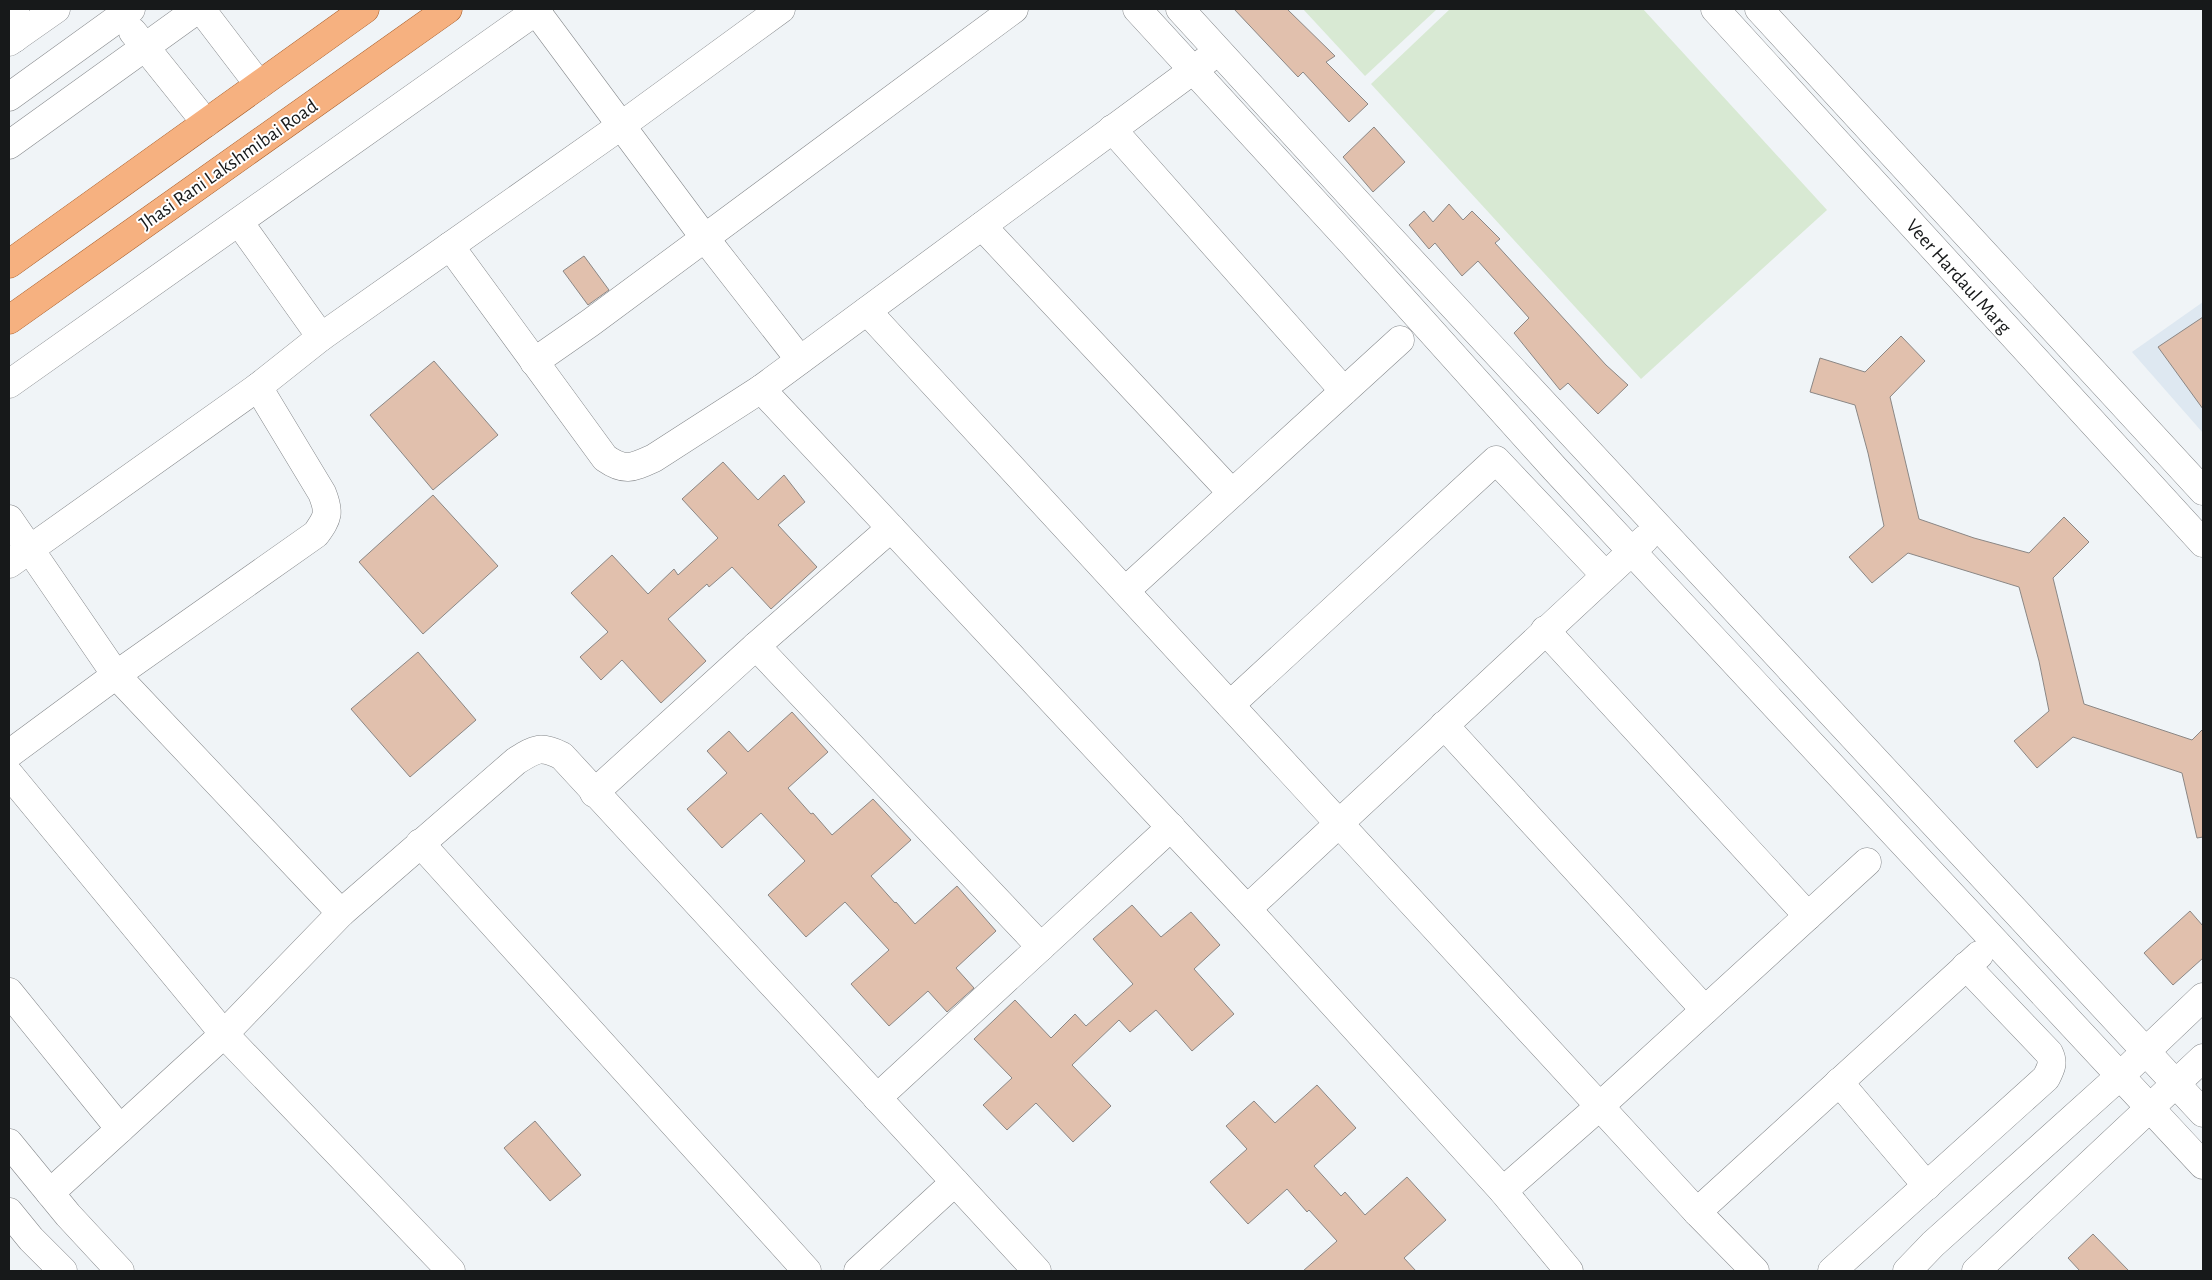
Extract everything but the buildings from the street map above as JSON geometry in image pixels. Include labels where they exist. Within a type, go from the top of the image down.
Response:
[{"type":"main road","points":[[9,264],[365,9]]},
{"type":"main road","name":"Jhasi Rani Lakshmibai Road","points":[[9,320],[448,9]]},
{"type":"street","points":[[12,40],[15,9]]},
{"type":"street","points":[[12,40],[56,9]]},
{"type":"street","points":[[9,146],[200,9],[259,85]]},
{"type":"street","points":[[9,564],[30,547],[258,387],[321,337],[622,125],[781,9]]},
{"type":"street","points":[[534,362],[1014,9]]},
{"type":"street","points":[[1137,9],[1633,552],[2203,1165]]},
{"type":"street","points":[[1180,9],[2203,1113]]},
{"type":"street","name":"Veer Hardaul Marg","points":[[1715,9],[2203,543]]},
{"type":"street","name":"Veer Hardaul Marg","points":[[1759,9],[2203,491]]},
{"type":"street","points":[[9,384],[538,10],[704,237],[800,360]]},
{"type":"street","points":[[9,97],[125,13],[146,47],[206,122]]},
{"type":"street","points":[[450,246],[605,458],[618,467],[636,466],[654,458],[761,389],[1112,129],[1194,71],[1218,50]]},
{"type":"street","points":[[1112,129],[1344,391]]},
{"type":"street","points":[[239,222],[321,337]]},
{"type":"street","points":[[982,226],[1232,493]]},
{"type":"street","points":[[867,311],[1339,824],[1698,1212],[1755,1271]]},
{"type":"street","points":[[1125,591],[1400,340]]},
{"type":"street","points":[[9,754],[116,675],[316,534],[326,520],[328,508],[322,493],[258,387]]},
{"type":"street","points":[[761,389],[1247,909],[1503,1191],[1569,1271]]},
{"type":"street","points":[[1230,705],[1496,460],[1605,575]]},
{"type":"street","points":[[9,519],[116,675],[342,913]]},
{"type":"street","points":[[1247,909],[1545,630],[1633,552],[1658,526]]},
{"type":"street","points":[[594,793],[756,646],[891,528]]},
{"type":"street","points":[[1545,630],[1808,916]]},
{"type":"street","points":[[756,646],[1041,947]]},
{"type":"street","points":[[1444,725],[1705,1010]]},
{"type":"street","points":[[50,1193],[224,1034],[342,913],[516,761],[535,749],[551,751],[562,756],[594,793],[1037,1271]]},
{"type":"street","points":[[9,774],[224,1034],[451,1271]]},
{"type":"street","points":[[877,1098],[1170,827]]},
{"type":"street","points":[[420,843],[807,1271]]},
{"type":"street","points":[[1503,1191],[1600,1106],[1867,862]]},
{"type":"street","points":[[1698,1212],[1966,966],[1996,941]]},
{"type":"street","points":[[1832,1271],[2046,1078],[2051,1069],[2052,1060],[2049,1053],[1966,966]]},
{"type":"street","points":[[9,992],[120,1129]]},
{"type":"street","points":[[1907,1271],[1933,1244],[2121,1075],[2145,1050],[2203,997]]},
{"type":"street","points":[[1976,1271],[2203,1058]]},
{"type":"street","points":[[1840,1082],[1927,1186]]},
{"type":"street","points":[[9,1143],[50,1193],[120,1271]]},
{"type":"street","points":[[858,1271],[955,1182]]},
{"type":"street","points":[[9,1212],[31,1239],[63,1271]]},
{"type":"shaded area","points":[[2203,302],[2203,433],[2132,352]]},
{"type":"green space","points":[[1303,9],[1437,9],[1365,76]]},
{"type":"green space","points":[[1450,9],[1643,9],[1827,210],[1641,379],[1371,84]]}]
